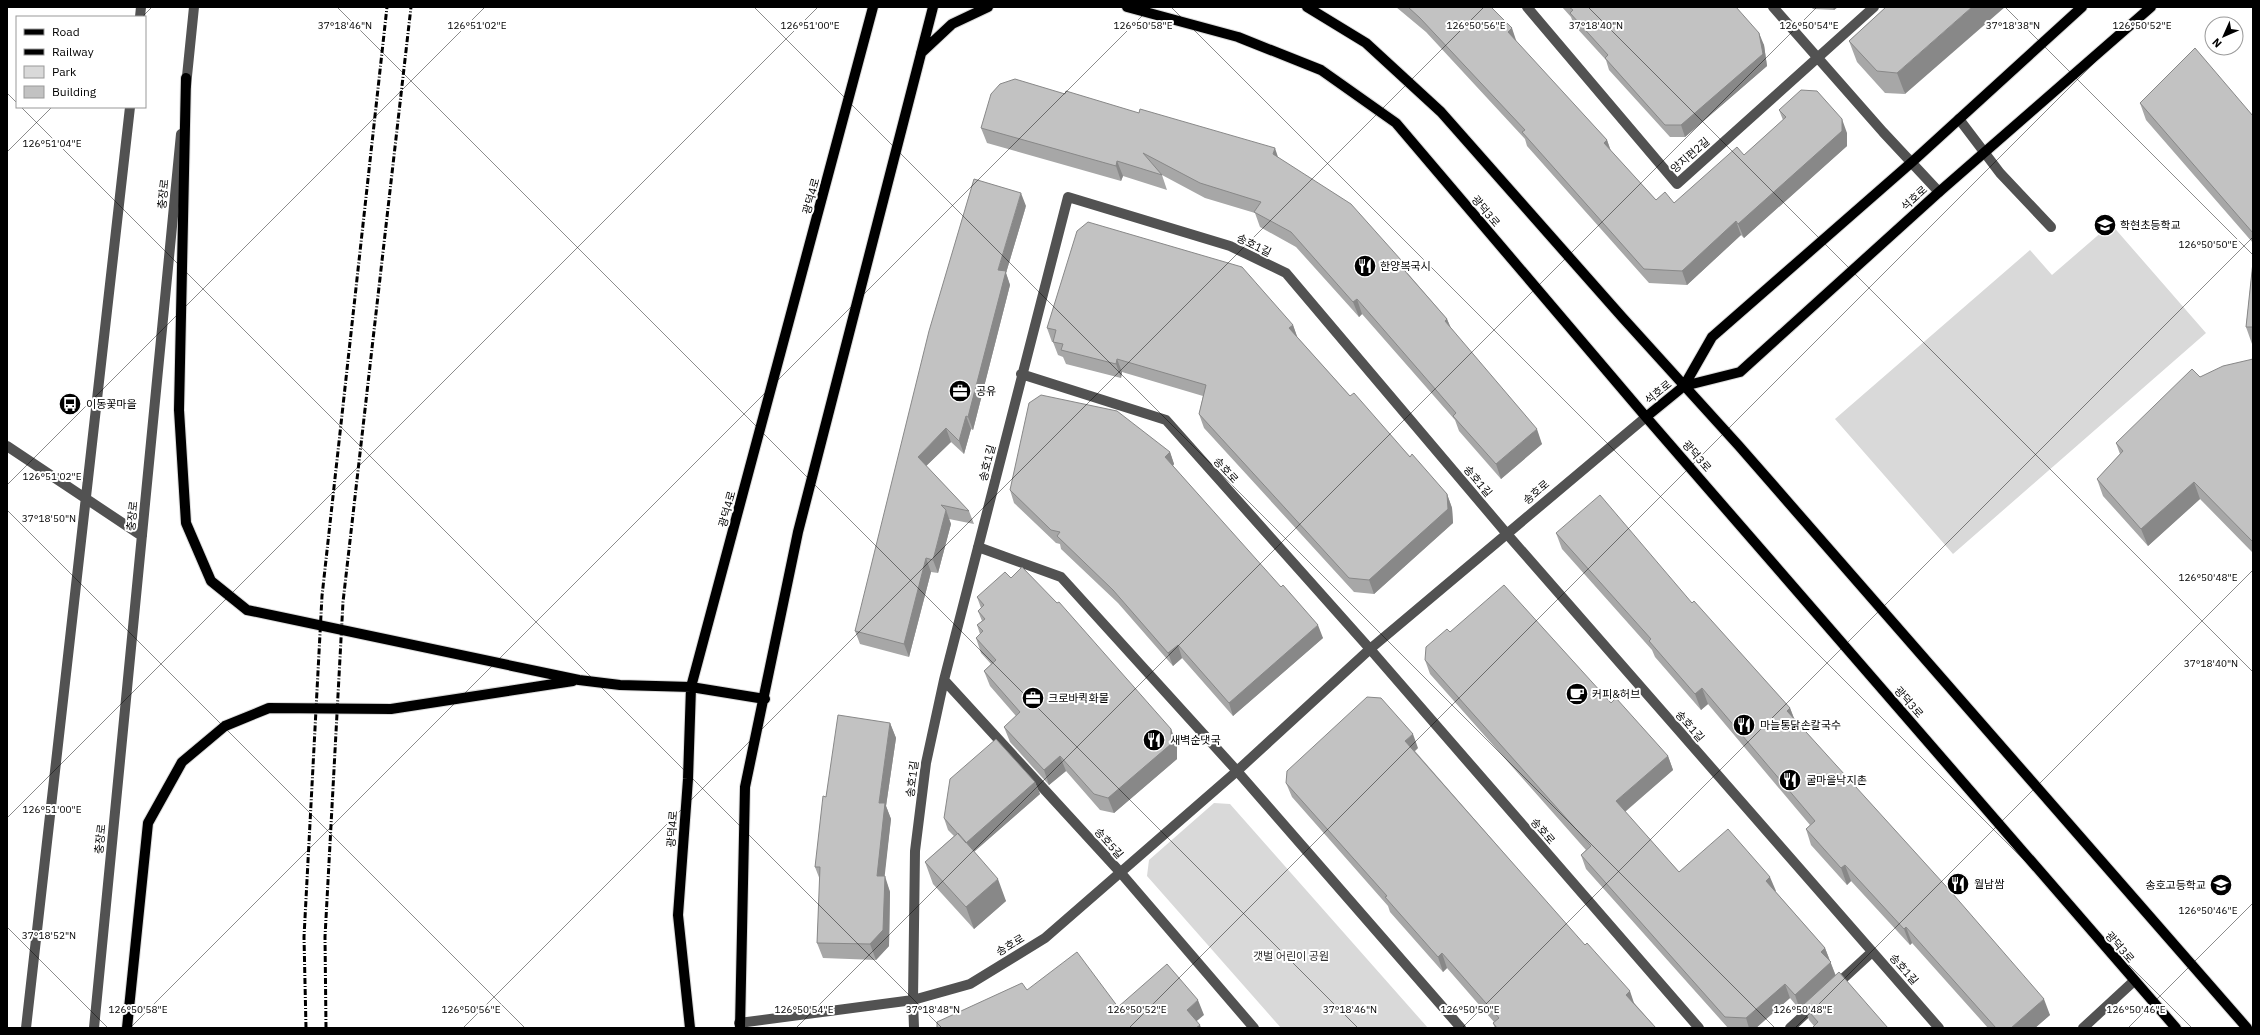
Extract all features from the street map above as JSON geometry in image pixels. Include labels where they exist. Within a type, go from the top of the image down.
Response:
[{"type":"main road","name":"광덕4로","points":[[690,1028],[678,915],[688,779],[691,687],[873,7]]},
{"type":"main road","points":[[740,1025],[745,787],[798,532],[933,7]]},
{"type":"main road","points":[[921,53],[952,24],[988,7]]},
{"type":"main road","name":"광덕3로","points":[[1127,7],[1238,37],[1321,70],[1396,123],[1646,417],[2134,982],[2176,1028]]},
{"type":"main road","points":[[1307,7],[1366,43],[1441,112],[1684,386],[1740,446],[2073,826],[2247,1028]]},
{"type":"main road","name":"석호로","points":[[1646,417],[1684,386],[1712,337],[1912,162],[2082,7]]},
{"type":"main road","name":"석호로","points":[[1684,386],[1740,372],[1939,192],[2151,7]]},
{"type":"main road","points":[[186,78],[179,410],[186,523],[211,581],[247,610],[579,680],[620,685],[691,687],[764,699]]},
{"type":"main road","points":[[127,1028],[148,823],[182,762],[225,726],[269,708],[391,709],[579,680]]},
{"type":"street","name":"충장로","points":[[94,1028],[194,7]]},
{"type":"street","name":"양지편2길","points":[[1527,7],[1677,184],[1874,7]]},
{"type":"street","points":[[1773,7],[1939,192]]},
{"type":"street","points":[[26,1028],[130,108]]},
{"type":"street","points":[[1959,119],[2000,173],[2052,227]]},
{"type":"street","name":"송호1길","points":[[914,1028],[912,1000],[916,851],[926,764],[944,680],[1021,374],[1068,197],[1230,246],[1286,273],[1507,534],[1940,1028]]},
{"type":"street","name":"송호로","points":[[1021,374],[1166,420],[1370,650],[1699,1028]]},
{"type":"street","name":"송호로","points":[[740,1025],[912,1000],[970,984],[1045,938],[1237,771],[1370,650],[1646,417]]},
{"type":"street","points":[[7,446],[142,536]]},
{"type":"street","points":[[978,547],[1061,577],[1237,771],[1461,1028]]},
{"type":"street","name":"송호5길","points":[[944,680],[1120,872],[1252,1027]]},
{"type":"street","points":[[1790,1028],[1872,952]]},
{"type":"street","points":[[2083,1028],[2134,982]]},
{"type":"green space","points":[[2111,224],[2206,333],[1953,554],[1835,419],[2030,250],[2052,275]]},
{"type":"green space","name":"갯벌 어린이 공원","points":[[1214,803],[1230,804],[1428,1028],[1281,1028],[1147,876],[1149,860]]},
{"type":"building","points":[[1408,7],[1491,7],[1512,28],[1508,32],[1607,140],[1604,143],[1656,200],[1665,192],[1674,203],[1737,147],[1744,155],[1786,117],[1779,110],[1801,90],[1817,91],[1842,119],[1842,131],[1738,224],[1736,221],[1682,271],[1644,269],[1522,132],[1525,130]]},
{"type":"building","points":[[1569,7],[1736,7],[1759,33],[1763,54],[1681,125],[1665,125],[1605,58],[1608,55],[1570,13],[1573,10]]},
{"type":"building","points":[[1886,7],[1972,7],[1897,73],[1877,71],[1849,41]]},
{"type":"building","points":[[2195,48],[2253,116],[2253,233],[2140,103]]},
{"type":"building","points":[[1015,79],[1065,94],[1066,91],[1139,113],[1140,109],[1275,148],[1273,154],[1351,204],[1401,260],[1398,263],[1447,319],[1445,321],[1537,429],[1496,464],[1453,416],[1456,413],[1357,299],[1353,302],[1291,232],[1254,212],[1261,202],[1200,183],[1143,153],[1162,175],[1117,161],[1116,166],[981,128],[991,94],[1000,84]]},
{"type":"building","points":[[974,179],[1021,193],[998,270],[1006,271],[968,417],[966,416],[959,441],[946,428],[918,457],[969,511],[941,505],[946,510],[933,560],[926,558],[904,644],[855,631],[929,331]]},
{"type":"building","points":[[1088,222],[1242,267],[1293,325],[1289,328],[1350,396],[1354,393],[1410,457],[1412,454],[1447,494],[1448,509],[1369,580],[1349,578],[1199,414],[1206,385],[1117,359],[1116,364],[1061,350],[1063,344],[1053,342],[1056,330],[1047,328],[1077,231]]},
{"type":"building","points":[[2253,262],[2253,327],[2246,327]]},
{"type":"building","points":[[2253,359],[2253,542],[2194,482],[2141,529],[2097,479],[2123,451],[2116,443],[2192,369],[2200,377],[2223,366]]},
{"type":"building","points":[[1041,395],[1117,411],[1170,452],[1165,457],[1281,587],[1283,585],[1318,625],[1229,703],[1178,645],[1168,653],[1113,590],[1057,536],[1060,532],[1051,530],[1010,490],[1029,403]]},
{"type":"building","points":[[1600,495],[1692,603],[1694,601],[1790,708],[1787,711],[1953,894],[2044,999],[2011,1028],[1996,1028],[1906,927],[1904,929],[1845,865],[1841,868],[1806,829],[1815,821],[1702,688],[1695,694],[1649,641],[1651,639],[1556,533]]},
{"type":"building","points":[[1022,567],[1057,603],[1059,602],[1171,729],[1171,744],[1108,798],[1094,794],[1060,756],[1044,770],[1004,727],[1020,712],[984,671],[996,660],[976,638],[983,631],[977,625],[985,619],[978,611],[984,605],[977,597],[1005,572],[1011,578]]},
{"type":"building","points":[[1504,585],[1611,703],[1616,698],[1668,756],[1616,801],[1679,872],[1728,829],[1770,877],[1766,881],[1825,948],[1821,952],[1831,962],[1795,995],[1785,984],[1746,1018],[1725,1017],[1581,855],[1591,846],[1425,660],[1426,647],[1447,629],[1450,632]]},
{"type":"building","points":[[1367,697],[1381,698],[1413,734],[1405,741],[1585,945],[1587,943],[1630,991],[1626,995],[1656,1028],[1497,1028],[1493,1023],[1499,1018],[1442,953],[1438,957],[1385,897],[1387,896],[1286,783],[1287,771]]},
{"type":"building","points":[[838,715],[890,723],[879,803],[885,803],[877,876],[885,876],[883,930],[870,944],[817,943],[820,867],[815,867],[823,796],[826,797]]},
{"type":"building","points":[[996,739],[1035,782],[966,843],[944,818],[950,779]]},
{"type":"building","points":[[958,833],[998,879],[966,907],[925,862]]},
{"type":"building","points":[[1077,952],[1118,1007],[1167,964],[1198,1000],[1187,1010],[1200,1025],[1196,1028],[937,1028],[937,1022],[1022,983],[1027,990]]},
{"type":"building","points":[[1839,972],[1888,1028],[1812,1028],[1818,1022],[1803,1005]]},
{"type":"railway","points":[[306,1028],[304,937],[322,596],[387,7]]},
{"type":"railway","points":[[326,1028],[325,937],[343,602],[411,7]]},
{"type":"place","name":"학현초등학교","points":[[2105,225]]},
{"type":"place","name":"한양복국시","points":[[1365,266]]},
{"type":"place","name":"공유","points":[[960,391]]},
{"type":"place","name":"이동꽃마을","points":[[70,404]]},
{"type":"place","name":"커피&허브","points":[[1577,694]]},
{"type":"place","name":"크로바퀵화물","points":[[1033,698]]},
{"type":"place","name":"마늘통닭손칼국수","points":[[1744,725]]},
{"type":"place","name":"새벽순댓국","points":[[1154,740]]},
{"type":"place","name":"굴마을낙지촌","points":[[1790,780]]},
{"type":"place","name":"월남쌈","points":[[1958,884]]},
{"type":"place","name":"송호고등학교","points":[[2221,885]]}]
